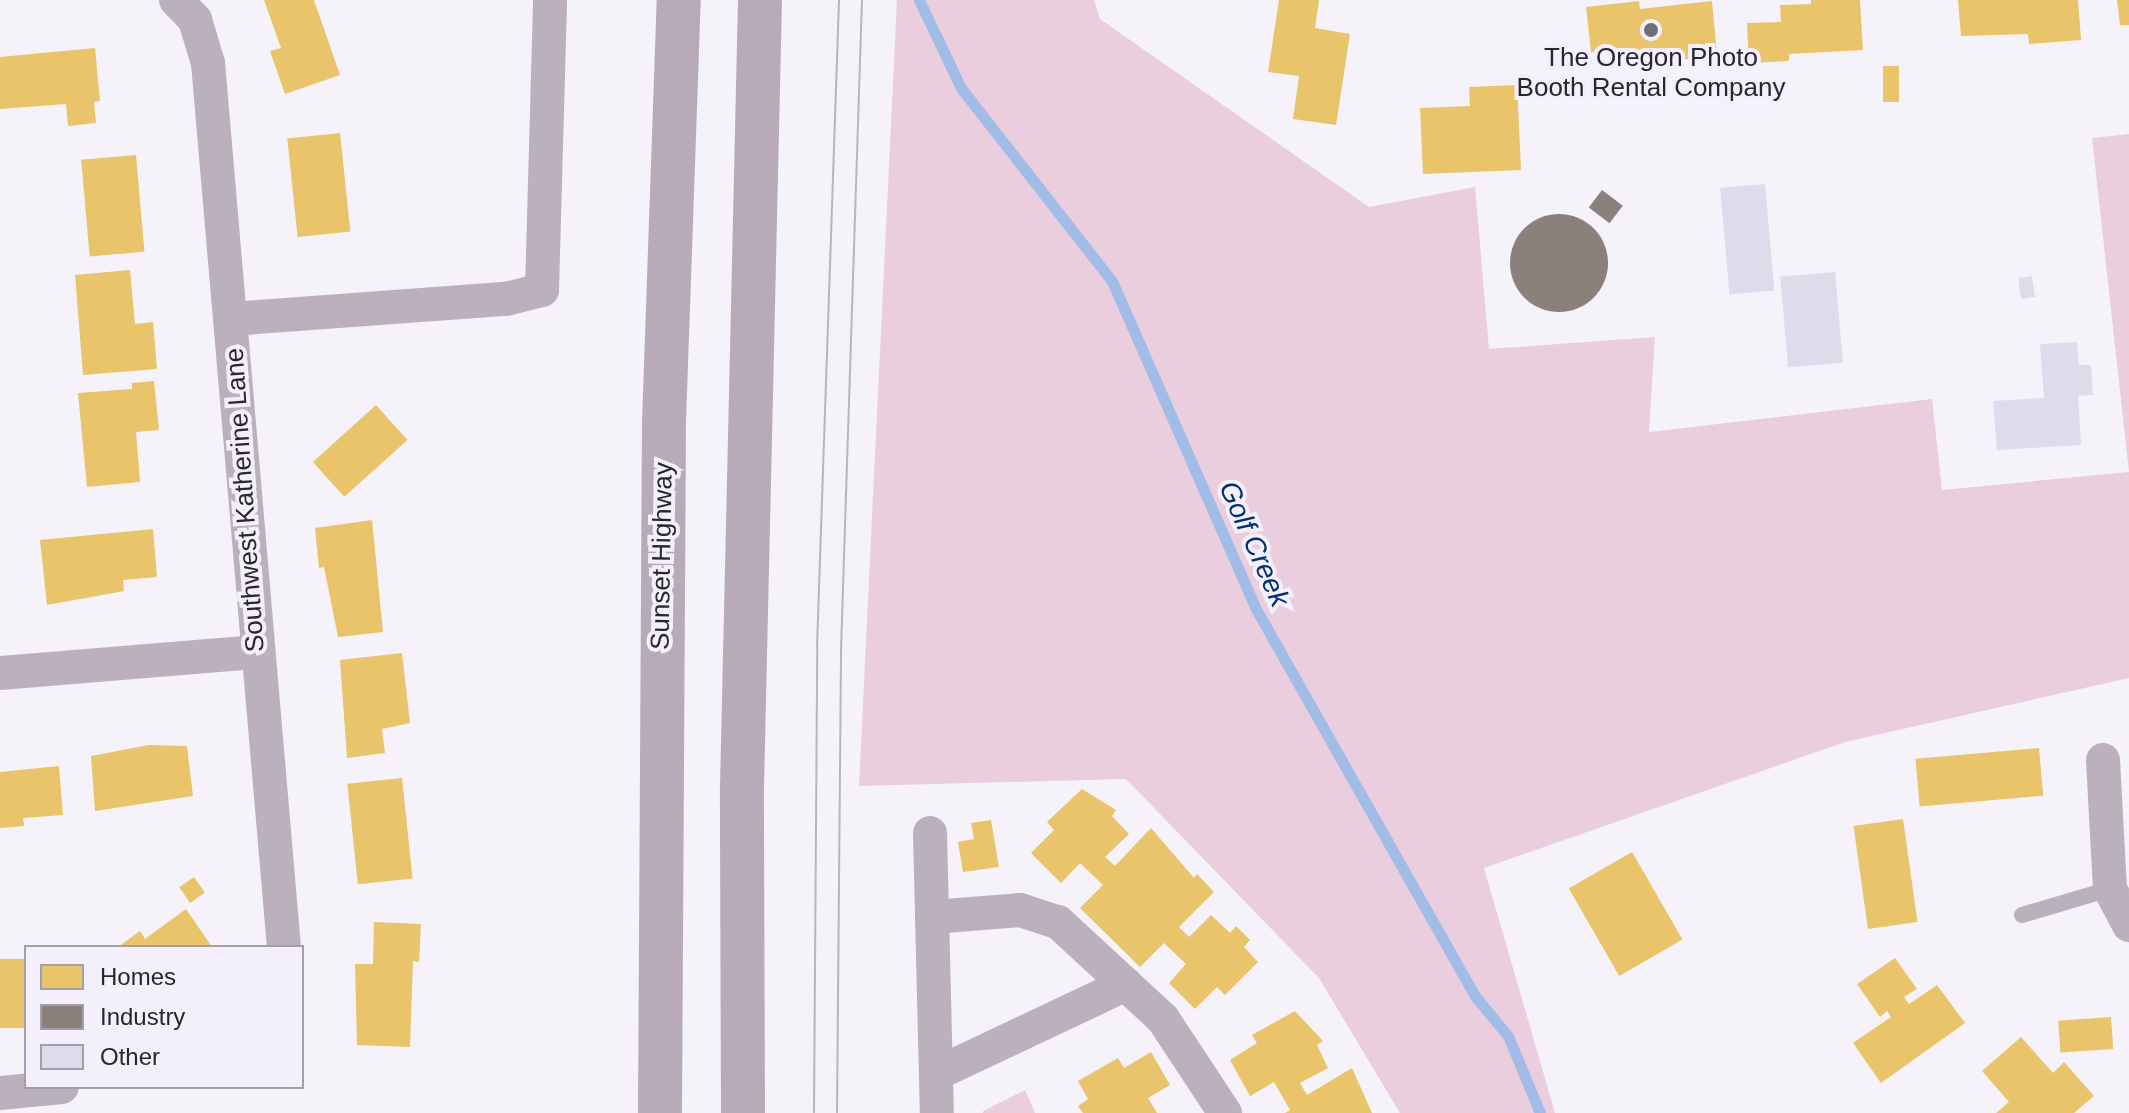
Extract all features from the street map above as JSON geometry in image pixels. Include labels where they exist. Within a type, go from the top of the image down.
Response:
[{"type":"highway","name":"Sunset Highway","points":[[660,1113],[664,422],[679,0]]},
{"type":"highway","points":[[743,1113],[742,787],[760,0]]},
{"type":"street","points":[[176,0],[195,20],[208,63],[231,319]]},
{"type":"street","name":"Southwest Katherine Lane","points":[[284,945],[231,319],[506,299],[542,290],[550,0]]},
{"type":"street","points":[[0,673],[257,652]]},
{"type":"street","points":[[2103,760],[2110,889],[2129,925]]},
{"type":"street","points":[[930,833],[937,1113]]},
{"type":"street","points":[[932,917],[1009,909],[1040,914],[1066,928],[1172,1030],[1225,1113]]},
{"type":"street","points":[[936,1074],[1126,984]]},
{"type":"street","points":[[0,1093],[41,1089]]},
{"type":"lane","points":[[2022,915],[2110,889]]},
{"type":"shaded area","points":[[897,0],[1094,0],[1100,19],[1369,207],[1475,187],[1489,349],[1655,337],[1649,432],[1932,399],[1942,490],[2129,472],[2129,678],[1845,742],[1484,868],[1555,1113],[1400,1113],[1319,978],[1126,779],[859,786]]},
{"type":"shaded area","points":[[2129,134],[2129,472],[2092,138]]},
{"type":"shaded area","points":[[1025,1090],[1035,1113],[983,1113],[983,1111]]},
{"type":"building: Homes","points":[[264,0],[314,0],[340,75],[285,94],[270,51],[281,48]]},
{"type":"building: Homes","points":[[1279,0],[1319,0],[1315,28],[1350,34],[1336,125],[1293,119],[1299,76],[1268,72]]},
{"type":"building: Homes","points":[[1811,0],[1860,0],[1863,50],[1789,54],[1789,61],[1749,63],[1747,23],[1781,22],[1780,5],[1811,4]]},
{"type":"building: Homes","points":[[1958,0],[2078,0],[2081,40],[2029,44],[2028,34],[1961,36]]},
{"type":"building: Homes","points":[[2117,0],[2129,0],[2129,25],[2120,25]]},
{"type":"building: Homes","name":"The Oregon Photo Booth Rental Company","points":[[1639,1],[1640,9],[1712,1],[1717,55],[1681,60],[1680,51],[1591,52],[1586,7]]},
{"type":"building: Homes","points":[[95,48],[100,101],[94,102],[96,123],[68,126],[66,104],[0,109],[0,57]]},
{"type":"building: Homes","points":[[1883,66],[1899,66],[1899,102],[1883,102]]},
{"type":"building: Homes","points":[[1517,85],[1521,170],[1423,174],[1420,108],[1470,106],[1469,87]]},
{"type":"building: Homes","points":[[340,133],[350,231],[298,237],[287,139]]},
{"type":"building: Homes","points":[[136,155],[144,252],[90,256],[81,160]]},
{"type":"building: Homes","points":[[130,270],[135,324],[153,322],[157,369],[83,375],[75,275]]},
{"type":"building: Homes","points":[[154,381],[159,430],[136,432],[140,482],[87,487],[78,393],[132,389],[132,383]]},
{"type":"building: Homes","points":[[376,405],[407,440],[344,497],[313,462]]},
{"type":"building: Homes","points":[[372,520],[383,632],[338,637],[324,567],[319,568],[315,528]]},
{"type":"building: Homes","points":[[153,529],[157,577],[123,580],[124,591],[47,605],[40,540]]},
{"type":"building: Homes","points":[[402,653],[410,723],[382,729],[385,753],[347,758],[340,660]]},
{"type":"building: Homes","points":[[149,745],[187,746],[193,796],[95,811],[91,756]]},
{"type":"building: Homes","points":[[2039,748],[2043,796],[1920,807],[1915,759]]},
{"type":"building: Homes","points":[[59,766],[63,815],[23,818],[24,826],[0,828],[0,772]]},
{"type":"building: Homes","points":[[402,778],[413,878],[358,884],[347,784]]},
{"type":"building: Homes","points":[[1082,789],[1116,810],[1112,816],[1129,834],[1105,857],[1115,866],[1151,828],[1194,878],[1197,874],[1214,892],[1179,927],[1189,937],[1211,915],[1230,933],[1236,926],[1250,940],[1244,947],[1258,962],[1225,995],[1217,987],[1195,1009],[1169,983],[1186,964],[1164,943],[1140,967],[1080,908],[1103,885],[1080,863],[1061,883],[1031,853],[1054,830],[1047,822]]},
{"type":"building: Homes","points":[[1903,819],[1917,922],[1868,929],[1853,826]]},
{"type":"building: Homes","points":[[991,820],[999,867],[963,872],[958,842],[974,839],[971,823]]},
{"type":"building: Homes","points":[[1632,852],[1682,939],[1619,976],[1569,889]]},
{"type":"building: Homes","points":[[194,877],[205,893],[190,903],[179,887]]},
{"type":"building: Homes","points":[[186,909],[211,945],[121,945],[140,931],[145,939]]},
{"type":"building: Homes","points":[[374,922],[421,924],[419,962],[413,961],[410,1047],[357,1045],[355,964],[373,964]]},
{"type":"building: Homes","points":[[1895,958],[1917,989],[1904,997],[1909,1004],[1937,985],[1965,1023],[1881,1083],[1853,1043],[1891,1017],[1887,1011],[1880,1017],[1857,984]]},
{"type":"building: Homes","points":[[0,959],[24,959],[24,1028],[0,1028]]},
{"type":"building: Homes","points":[[1295,1011],[1323,1041],[1317,1045],[1328,1068],[1300,1083],[1307,1095],[1352,1068],[1372,1113],[1285,1113],[1290,1110],[1274,1082],[1250,1096],[1230,1060],[1257,1043],[1252,1035]]},
{"type":"building: Homes","points":[[2111,1017],[2113,1049],[2060,1053],[2058,1021]]},
{"type":"building: Homes","points":[[2021,1037],[2053,1073],[2064,1062],[2094,1096],[2074,1113],[1996,1113],[2009,1102],[1982,1071]]},
{"type":"building: Homes","points":[[1151,1052],[1170,1085],[1148,1098],[1157,1113],[1083,1113],[1078,1106],[1088,1099],[1078,1081],[1118,1058],[1124,1068]]},
{"type":"building: Industry","points":[[1602,190],[1623,206],[1610,223],[1589,208]]},
{"type":"building: Industry","points":[[1559,214],[1578,217],[1594,228],[1605,244],[1608,263],[1605,282],[1594,298],[1578,309],[1559,312],[1540,309],[1524,298],[1513,282],[1510,263],[1513,244],[1524,228],[1540,217]]},
{"type":"building: Other","points":[[1765,184],[1774,291],[1729,295],[1720,188]]},
{"type":"building: Other","points":[[1835,272],[1843,363],[1788,367],[1780,277]]},
{"type":"building: Other","points":[[2032,276],[2035,297],[2021,299],[2018,278]]},
{"type":"building: Other","points":[[2077,342],[2079,365],[2091,365],[2093,395],[2078,396],[2081,445],[1997,450],[1993,401],[2044,398],[2040,344]]},
{"type":"waterway","name":"Golf Creek","points":[[919,0],[961,88],[1112,281],[1256,609],[1475,996],[1508,1036],[1540,1113]]},
{"type":"tram line","points":[[814,1113],[817,647],[839,0]]},
{"type":"tram line","points":[[837,1113],[841,650],[862,0]]},
{"type":"place","name":"The Oregon Photo Booth Rental Company","points":[[1651,30]]}]
